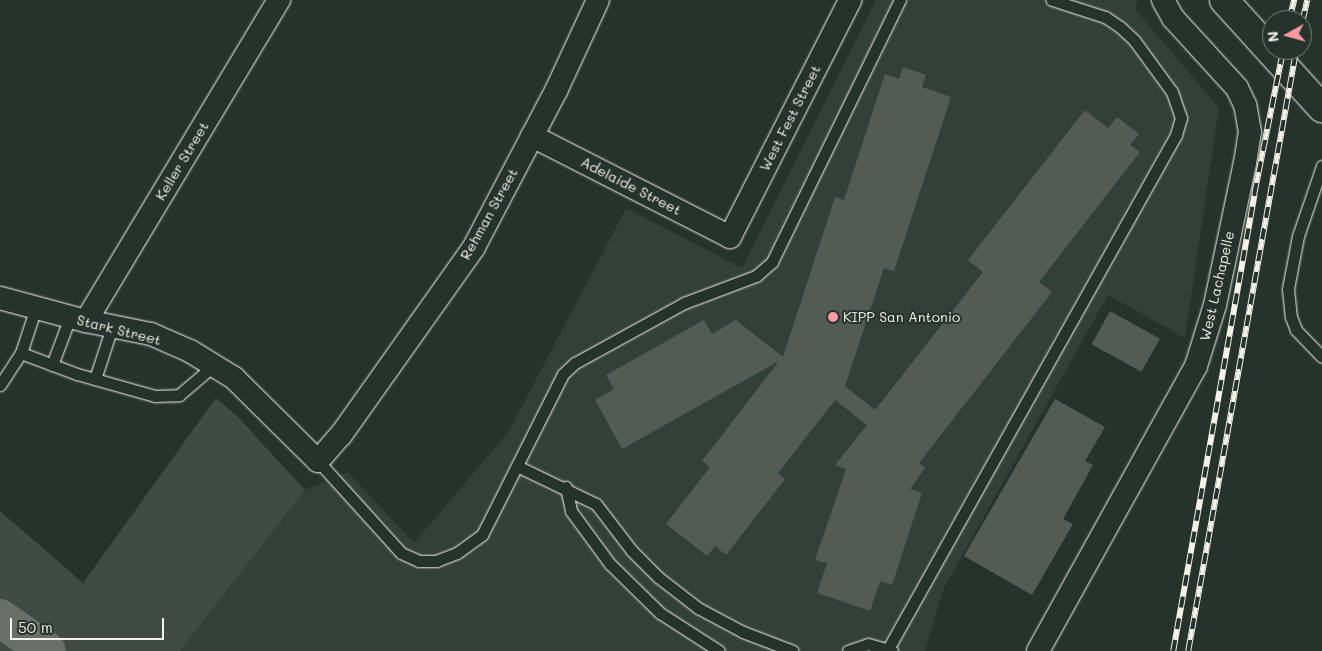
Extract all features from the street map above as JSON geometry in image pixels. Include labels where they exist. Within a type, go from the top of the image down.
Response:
[{"type":"main road","points":[[1224,0],[1322,108]]},
{"type":"street","name":"Keller Street","points":[[78,319],[279,0]]},
{"type":"street","name":"Rehman Street","points":[[318,461],[341,435],[474,247],[532,136],[598,0]]},
{"type":"street","name":"West Fest Street","points":[[730,237],[850,0]]},
{"type":"street","name":"West Lachapelle","points":[[1038,651],[1196,366],[1215,305],[1245,163],[1250,132],[1245,105],[1237,88],[1173,18],[1163,0]]},
{"type":"street","name":"Adelaide Street","points":[[532,136],[730,237]]},
{"type":"street","name":"Stark Street","points":[[0,298],[78,319],[151,334],[190,351],[234,378],[318,461]]},
{"type":"lane","points":[[318,461],[401,552],[420,561],[443,558],[482,535],[519,467],[563,374],[575,363],[684,303],[756,276],[772,262],[900,0]]},
{"type":"lane","points":[[848,651],[868,644],[890,650],[1176,135],[1181,118],[1172,92],[1134,40],[1105,17],[1052,0]]},
{"type":"lane","points":[[1322,166],[1298,236],[1288,290],[1290,318],[1296,330],[1322,357]]},
{"type":"lane","points":[[0,385],[21,353],[36,307]]},
{"type":"lane","points":[[52,365],[78,319]]},
{"type":"lane","points":[[94,379],[112,327]]},
{"type":"lane","points":[[21,353],[94,379],[155,396],[179,395],[213,366]]},
{"type":"lane","points":[[519,467],[566,487],[596,504],[644,564],[698,608],[742,632],[792,651]]},
{"type":"lane","points":[[566,487],[571,511],[610,564],[660,613],[719,651]]},
{"type":"shaded area","name":"KIPP San Antonio","points":[[876,0],[1138,0],[1135,9],[1219,108],[1185,338],[1108,295],[944,588],[925,651],[180,651],[305,490],[348,472],[414,543],[509,431],[626,208],[742,268]]},
{"type":"shaded area","points":[[216,398],[238,417],[305,490],[180,651],[0,651],[0,511],[83,583]]},
{"type":"building","points":[[903,67],[926,75],[922,87],[951,97],[894,271],[884,268],[845,386],[875,410],[983,272],[968,260],[1085,110],[1108,128],[1117,117],[1139,134],[1130,145],[1140,152],[1039,282],[1052,292],[919,463],[925,468],[910,489],[922,493],[892,585],[880,581],[870,611],[817,593],[827,563],[815,560],[846,469],[835,465],[867,425],[835,400],[778,473],[785,479],[726,555],[715,546],[707,556],[666,524],[710,467],[702,461],[779,361],[622,449],[595,400],[614,389],[606,375],[704,320],[712,334],[736,320],[783,357],[835,197],[844,200],[885,74],[899,79]]},
{"type":"building","points":[[1110,311],[1160,339],[1141,372],[1092,344]]},
{"type":"building","points":[[1055,399],[1105,427],[1085,461],[1093,465],[1063,519],[1073,524],[1032,595],[964,556]]},
{"type":"waterway","points":[[0,618],[47,651]]},
{"type":"railway","points":[[1292,10],[1294,0]]},
{"type":"railway","points":[[1305,10],[1307,0]]},
{"type":"railway","points":[[1173,651],[1254,194],[1281,60]]},
{"type":"railway","points":[[1188,651],[1294,60]]},
{"type":"place","name":"KIPP San Antonio","points":[[833,317]]}]
